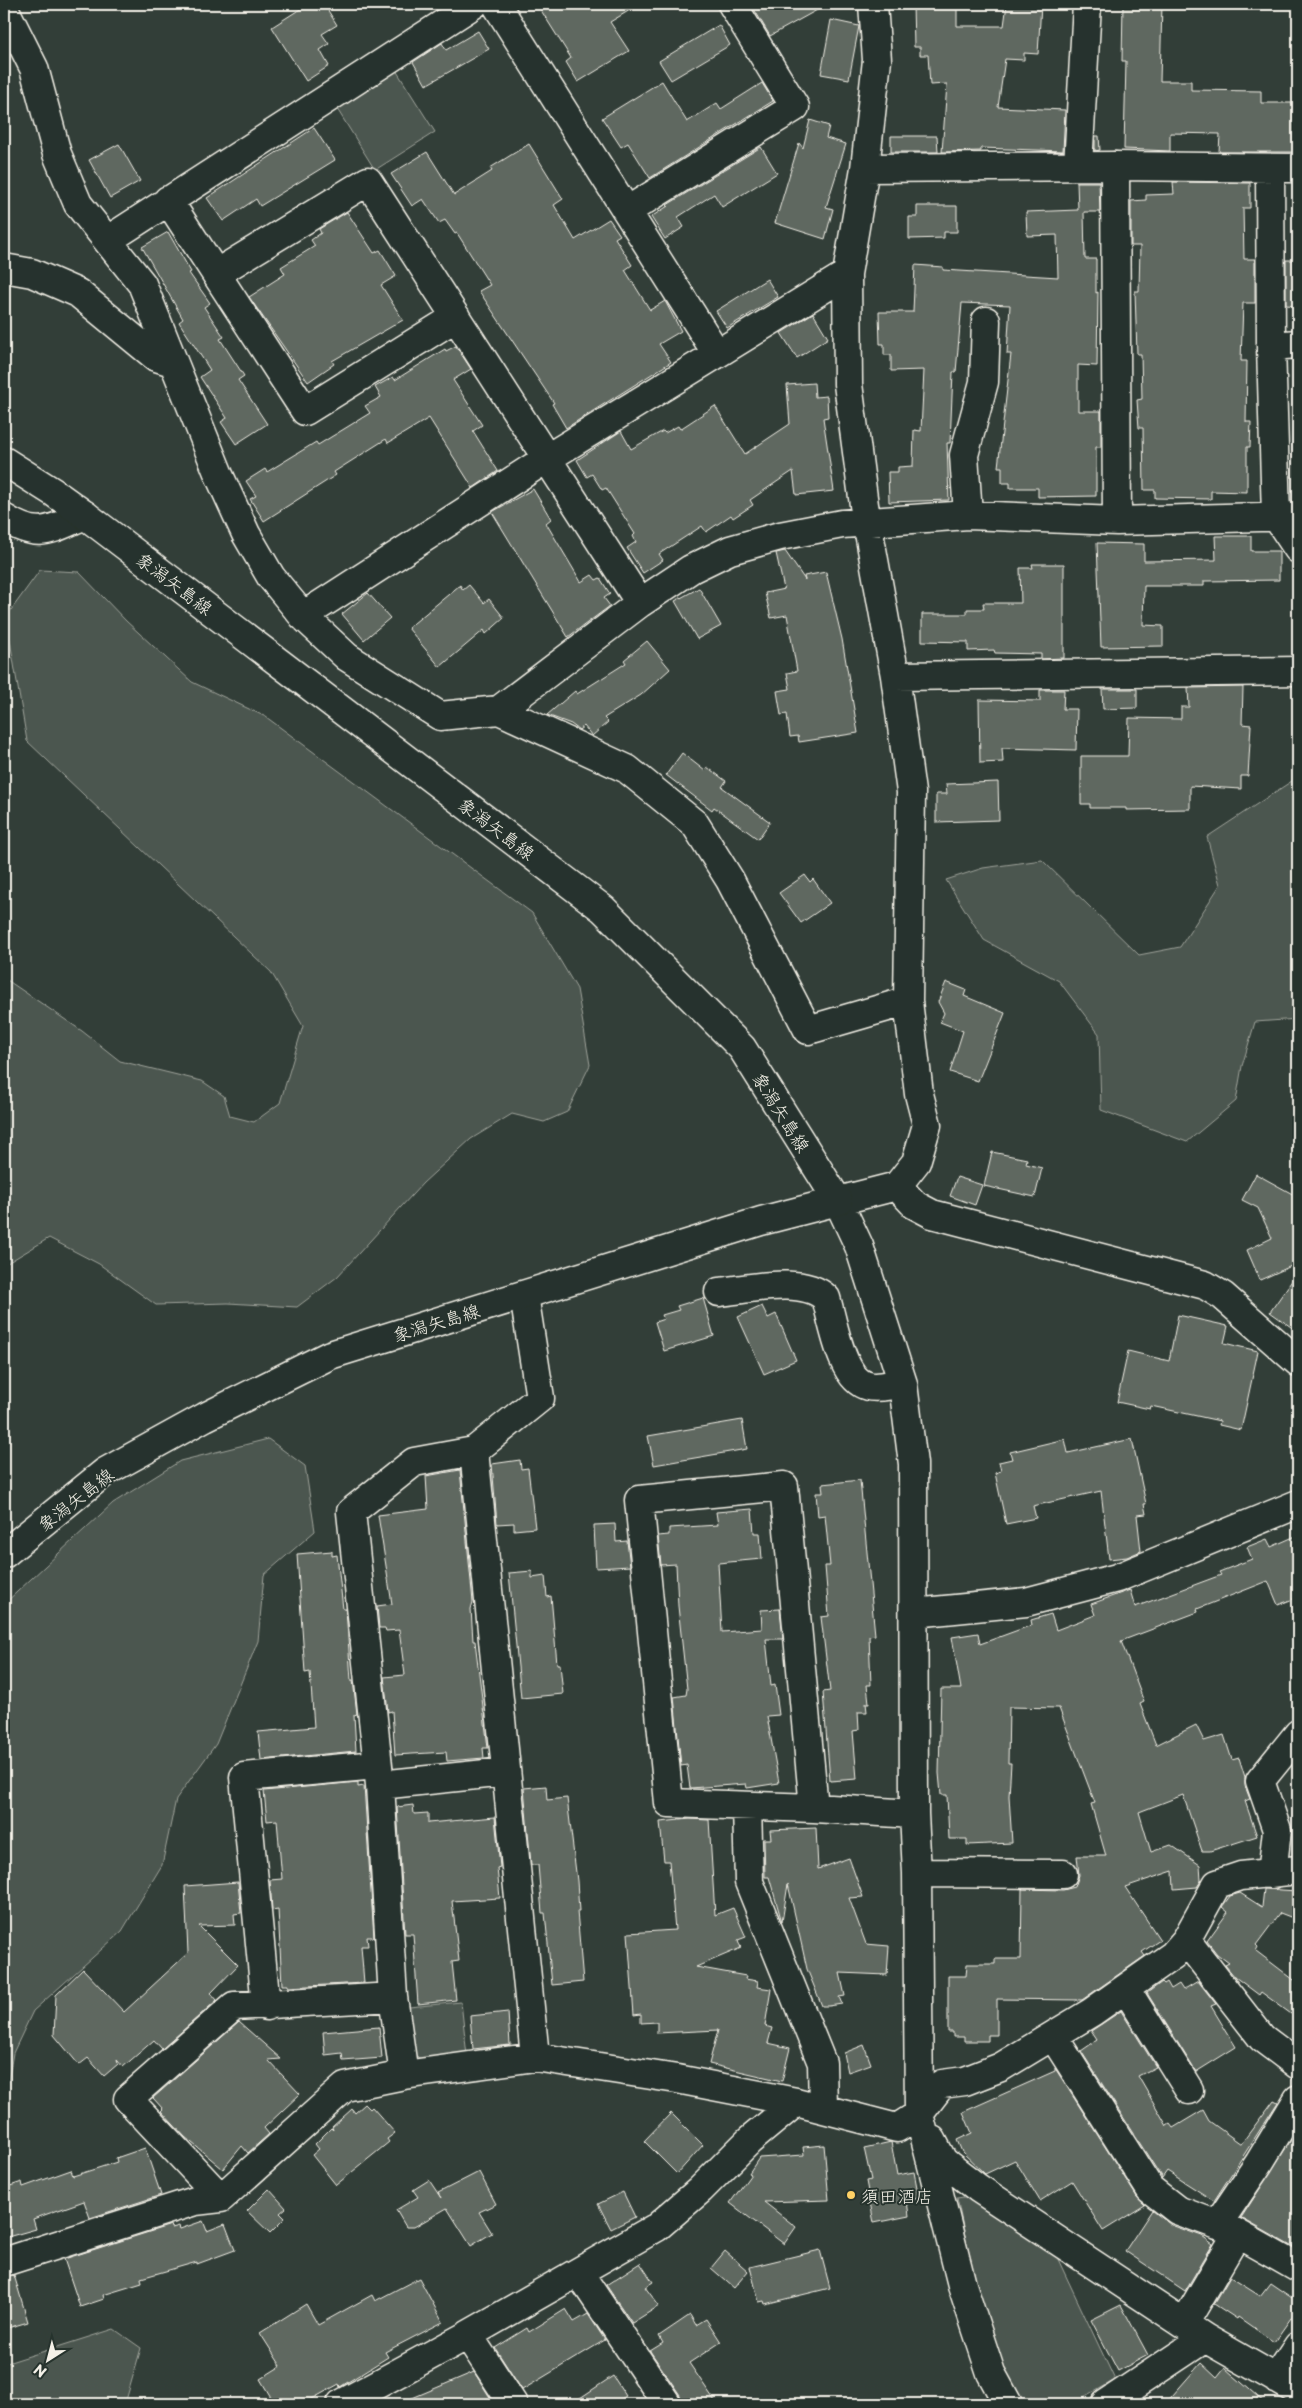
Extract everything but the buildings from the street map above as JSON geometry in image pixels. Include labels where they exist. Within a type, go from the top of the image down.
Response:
[{"type":"street","points":[[108,240],[474,4]]},
{"type":"street","points":[[496,4],[717,354]]},
{"type":"street","points":[[627,211],[795,107],[732,4]]},
{"type":"street","points":[[873,4],[877,60],[865,168],[847,274],[848,384],[867,521],[895,676],[911,792],[908,1001],[919,1094],[928,1126],[916,1162],[897,1186],[838,1201],[859,1246],[903,1384],[913,1464],[914,1814],[917,1873],[919,2114],[962,2285],[991,2373],[1008,2404]]},
{"type":"street","points":[[1078,166],[1088,4]]},
{"type":"street","points":[[4,8],[34,68],[57,154],[78,204],[142,284],[172,362],[246,534],[271,577],[304,616],[347,658],[440,716],[499,710],[628,769],[695,824],[730,880],[808,1030],[908,1001]]},
{"type":"street","points":[[865,168],[1078,166],[1298,168]]},
{"type":"street","points":[[1115,166],[1116,520]]},
{"type":"street","points":[[1270,168],[1270,346],[1287,516],[1298,549]]},
{"type":"street","points":[[217,273],[368,181],[640,603]]},
{"type":"street","points":[[168,200],[217,273],[304,411],[456,317]]},
{"type":"street","points":[[4,268],[32,274],[78,293],[156,356],[172,362]]},
{"type":"street","points":[[304,616],[546,458],[847,274]]},
{"type":"street","points":[[968,515],[964,455],[984,382],[986,321]]},
{"type":"street","points":[[1270,346],[1298,344]]},
{"type":"street","name":"象潟矢島線","points":[[4,461],[53,492],[272,656],[603,909],[742,1048],[838,1201],[761,1221],[330,1355],[205,1417],[105,1472],[4,1554]]},
{"type":"street","points":[[499,710],[640,603],[691,569],[730,550],[780,536],[867,521],[968,515],[1116,520],[1287,516]]},
{"type":"street","points":[[4,518],[20,528],[43,533],[85,516]]},
{"type":"street","points":[[895,676],[1298,671]]},
{"type":"street","points":[[897,1186],[916,1205],[932,1214],[1205,1285],[1223,1296],[1298,1362]]},
{"type":"street","points":[[719,1292],[799,1285],[819,1291],[826,1298],[846,1365],[854,1378],[868,1386],[903,1384]]},
{"type":"street","points":[[404,2075],[393,1997],[378,1775],[352,1512],[414,1462],[474,1450],[540,1398],[524,1295]]},
{"type":"street","points":[[474,1450],[535,2057]]},
{"type":"street","points":[[814,1808],[784,1486],[639,1500],[669,1803],[814,1808],[914,1814]]},
{"type":"street","points":[[914,1613],[1026,1602],[1118,1578],[1298,1504]]},
{"type":"street","points":[[1272,1874],[1277,1830],[1260,1781],[1298,1734]]},
{"type":"street","points":[[266,2006],[244,1777],[505,1772]]},
{"type":"street","points":[[747,1806],[749,1882],[822,2063],[823,2108]]},
{"type":"street","points":[[4,2262],[195,2201],[221,2198],[345,2087],[404,2075],[535,2057],[677,2079],[796,2102],[897,2128],[919,2114],[942,2084],[966,2081],[1001,2067],[1092,2012],[1173,1955],[1186,1940],[1217,1884],[1241,1876],[1298,1870]]},
{"type":"street","points":[[917,1873],[1063,1874]]},
{"type":"street","points":[[1186,1940],[1262,2038],[1298,2065]]},
{"type":"street","points":[[1126,1989],[1189,2090]]},
{"type":"street","points":[[221,2198],[128,2099],[234,2006],[266,2006],[393,1997]]},
{"type":"street","points":[[1053,2036],[1150,2189],[1177,2210],[1227,2229],[1298,2268]]},
{"type":"street","points":[[1111,2403],[1195,2331],[1227,2229],[1259,2163],[1298,2099]]},
{"type":"street","points":[[341,2404],[372,2397],[468,2335],[657,2227],[700,2190],[749,2141],[796,2102]]},
{"type":"street","points":[[919,2114],[943,2161],[978,2188],[1195,2331],[1287,2385],[1298,2346]]},
{"type":"street","points":[[578,2273],[667,2404]]},
{"type":"street","points":[[468,2335],[513,2404]]},
{"type":"shaded area","points":[[394,67],[435,132],[375,170],[334,104]]},
{"type":"shaded area","points":[[40,570],[79,572],[126,621],[192,682],[266,717],[532,913],[577,989],[590,1065],[567,1112],[544,1122],[512,1114],[471,1139],[423,1183],[337,1277],[297,1307],[228,1303],[156,1305],[99,1264],[49,1238],[4,1265],[4,978],[82,1031],[120,1061],[202,1081],[224,1096],[230,1116],[254,1122],[280,1103],[303,1026],[271,972],[27,741],[6,617]]},
{"type":"shaded area","points":[[1298,777],[1298,1019],[1255,1022],[1242,1066],[1236,1101],[1187,1142],[1101,1110],[1099,1034],[1059,981],[984,940],[946,880],[983,868],[1042,860],[1139,955],[1180,947],[1220,885],[1207,837]]},
{"type":"shaded area","points":[[268,1439],[305,1466],[315,1531],[264,1575],[258,1641],[216,1744],[176,1799],[162,1865],[122,1931],[33,2011],[13,2053],[4,2105],[4,1604],[113,1503],[180,1461]]},
{"type":"shaded area","points":[[461,2002],[467,2056],[422,2060],[414,2054],[409,2007]]},
{"type":"shaded area","points":[[971,2196],[1056,2255],[1115,2380],[1073,2404],[1021,2404],[997,2356],[979,2302],[957,2198]]},
{"type":"shaded area","points":[[114,2329],[141,2348],[125,2404],[4,2404],[4,2364]]},
{"type":"place","name":"須田酒店","points":[[851,2195]]}]
